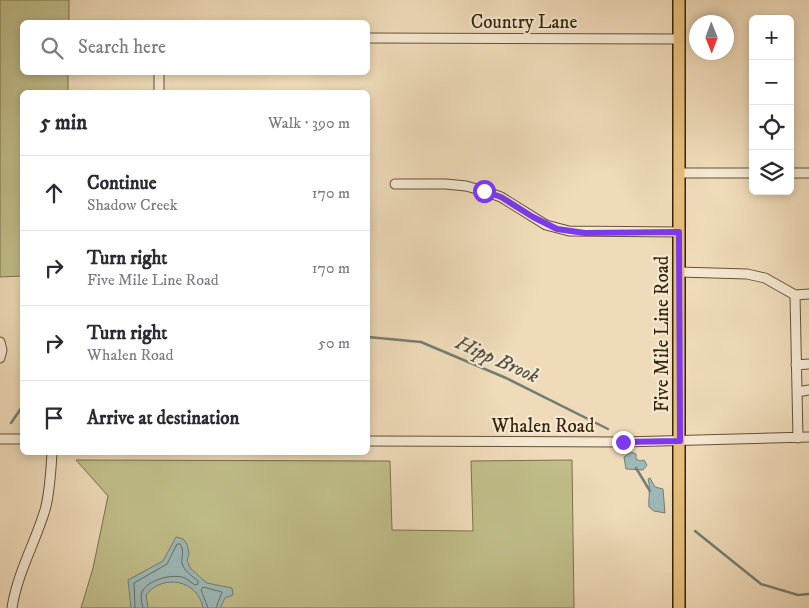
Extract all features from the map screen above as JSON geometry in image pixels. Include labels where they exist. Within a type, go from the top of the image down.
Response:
[{"type":"main road","name":"Five Mile Line Road","points":[[679,0],[680,608]]},
{"type":"street","name":"Country Lane","points":[[370,38],[680,40]]},
{"type":"street","points":[[159,75],[159,90]]},
{"type":"street","points":[[679,173],[749,173]]},
{"type":"street","points":[[794,173],[809,173]]},
{"type":"street","points":[[395,184],[466,186],[501,197],[546,225],[569,232],[679,232]]},
{"type":"street","points":[[679,272],[747,274],[765,278],[795,295],[809,294]]},
{"type":"street","points":[[795,295],[798,438]]},
{"type":"street","points":[[0,342],[2,350],[0,358]]},
{"type":"street","points":[[796,365],[809,364]]},
{"type":"street","points":[[797,392],[809,390]]},
{"type":"street","name":"Whalen Road","points":[[370,440],[550,442],[809,438]]},
{"type":"street","points":[[0,439],[20,439]]},
{"type":"street","points":[[12,608],[18,581],[45,509],[52,455]]},
{"type":"shaded area","points":[[0,0],[69,0],[69,20],[20,20],[20,75],[68,75],[68,90],[20,90],[20,276],[0,277]]},
{"type":"shaded area","points":[[76,460],[390,461],[392,530],[473,531],[471,461],[572,460],[574,608],[81,608],[93,568],[108,496]]},
{"type":"water","points":[[631,452],[636,454],[636,459],[644,460],[647,465],[643,470],[626,469],[624,457]]},
{"type":"water","points":[[650,478],[655,487],[663,489],[665,513],[654,511],[649,507],[648,479]]},
{"type":"water","points":[[176,537],[183,539],[187,544],[189,553],[187,561],[191,569],[207,583],[232,588],[233,595],[225,598],[220,608],[203,608],[200,598],[194,591],[179,583],[170,582],[153,588],[146,595],[148,608],[131,608],[128,580],[163,561]]},
{"type":"waterway","name":"Hipp Brook","points":[[370,337],[421,342],[506,378],[608,429]]},
{"type":"waterway","name":"Hipp Brook","points":[[11,423],[20,410]]},
{"type":"waterway","name":"Hipp Brook","points":[[636,468],[650,491]]},
{"type":"waterway","name":"Hipp Brook","points":[[695,531],[761,584],[798,595],[809,594]]},
{"type":"route","points":[[484,191],[501,197],[546,225],[569,232],[679,232],[680,441],[623,442]]}]
